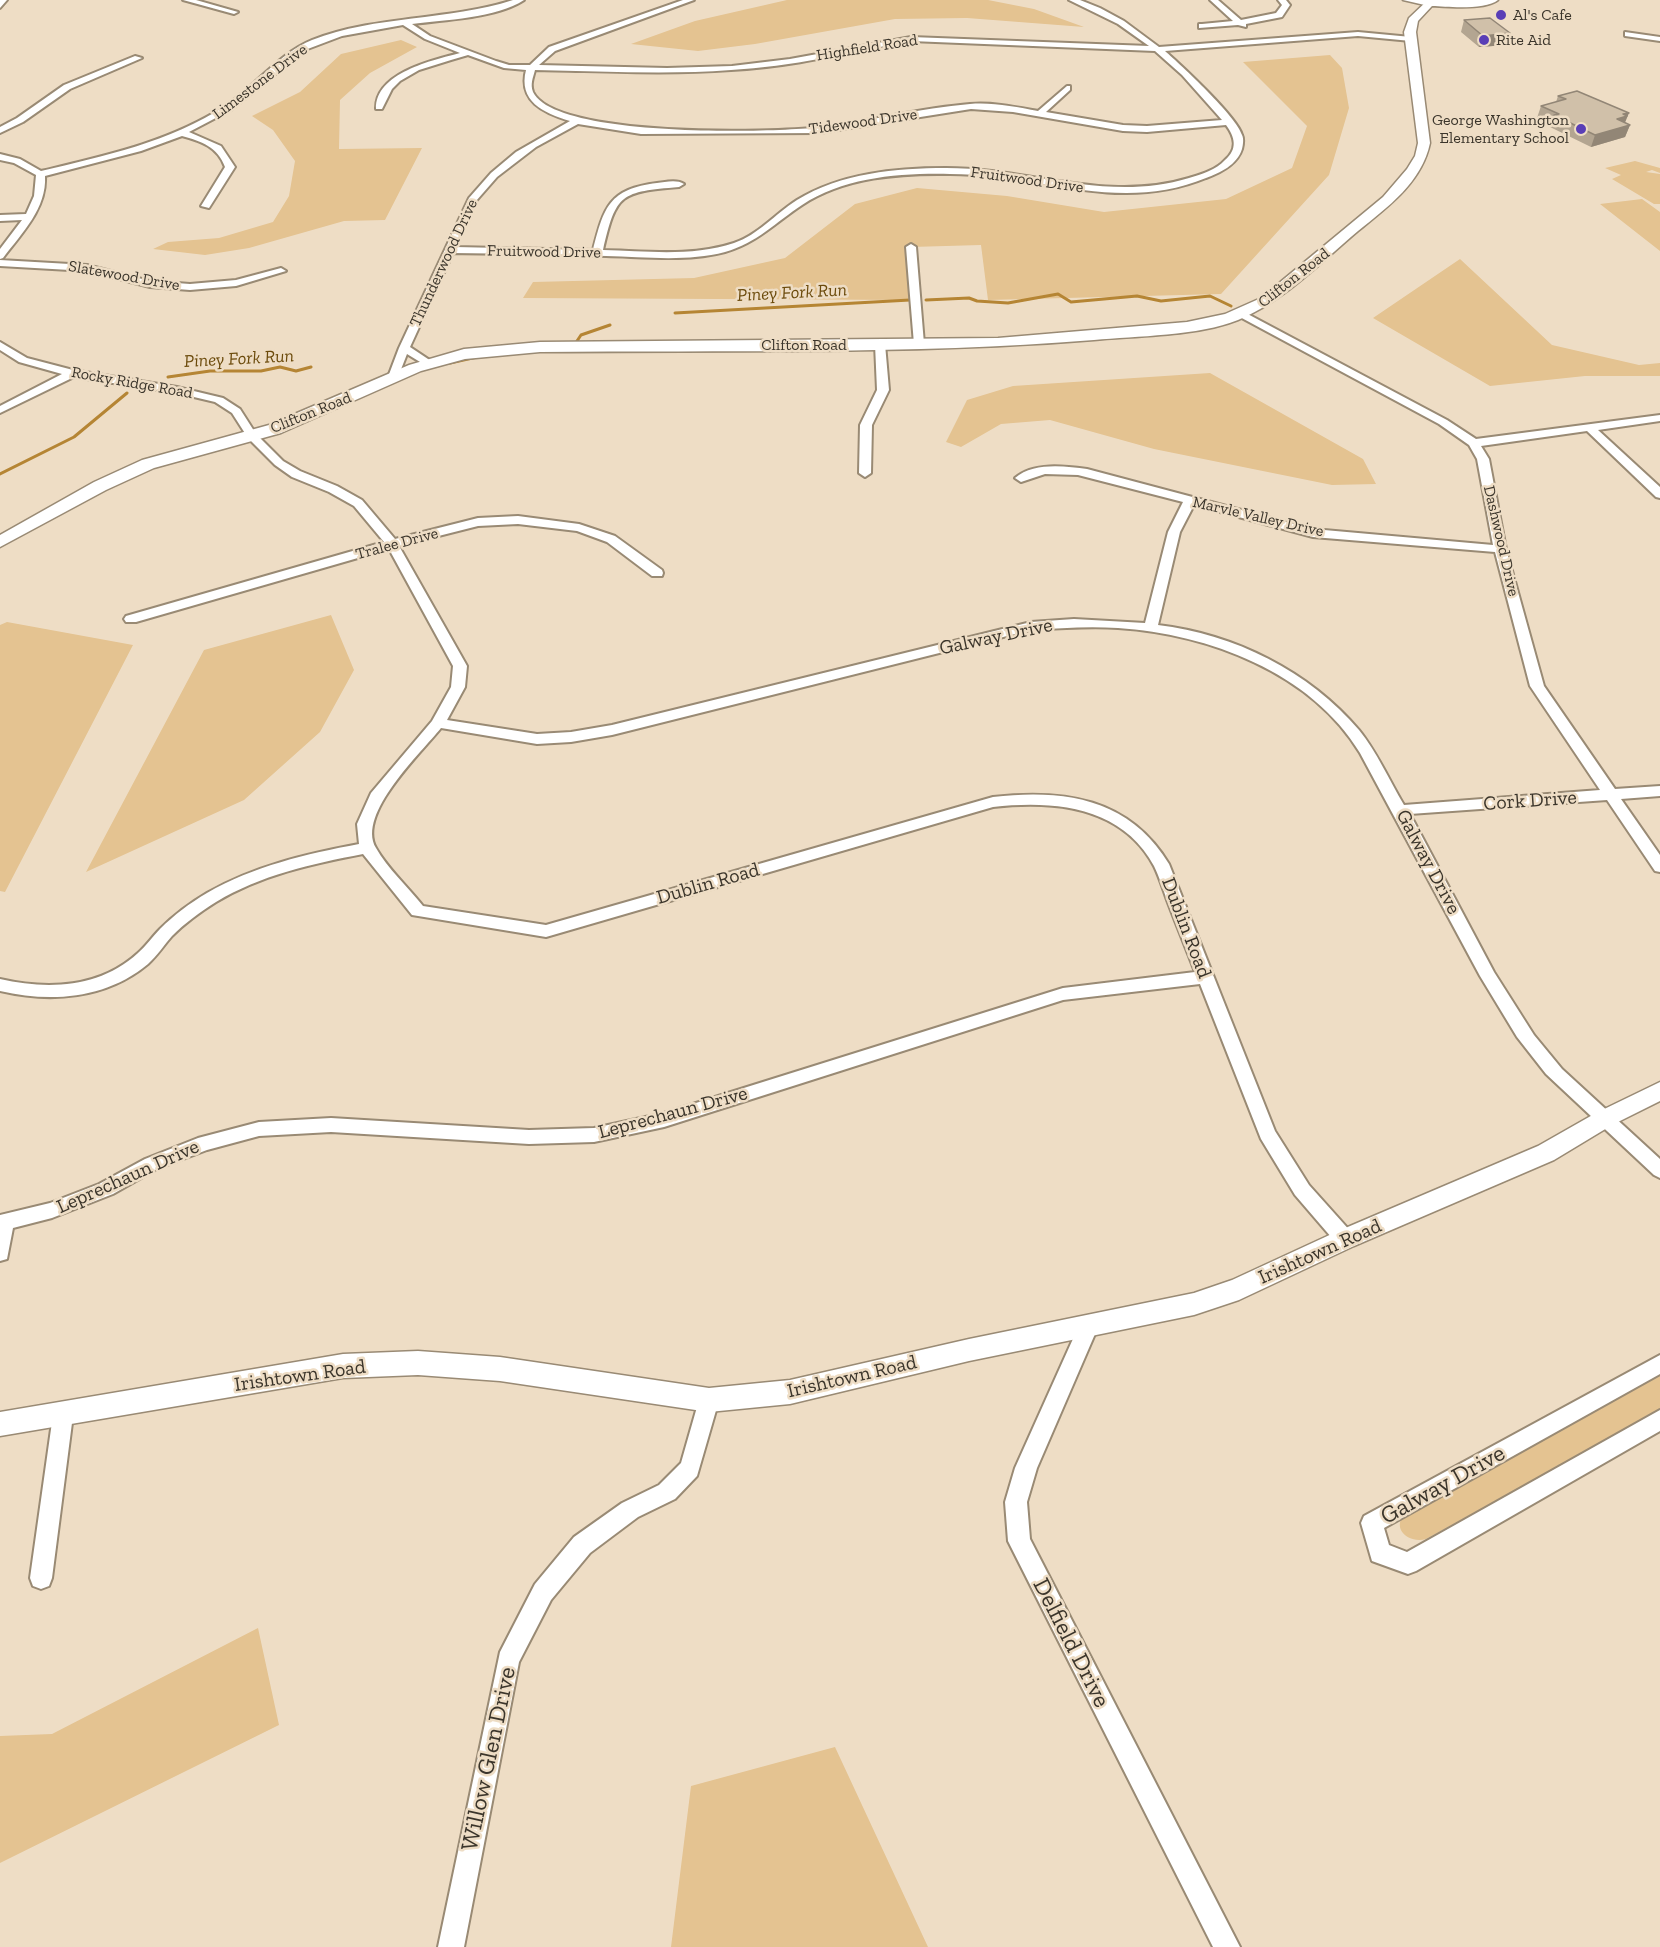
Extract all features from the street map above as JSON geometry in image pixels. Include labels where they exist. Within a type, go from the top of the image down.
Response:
[{"type":"main road","points":[[1429,3],[1459,4],[1493,0]]},
{"type":"main road","name":"Clifton Road","points":[[0,542],[133,470],[175,454],[252,436],[319,411],[393,377],[455,356],[505,349],[998,343],[1187,327],[1242,314],[1266,301],[1363,222],[1396,192],[1413,171],[1424,143],[1410,27],[1413,20],[1429,3]]},
{"type":"street","points":[[0,6],[3,0]]},
{"type":"street","points":[[187,0],[234,12]]},
{"type":"street","points":[[495,0],[508,4]]},
{"type":"street","name":"Limestone Drive","points":[[40,174],[105,158],[182,133],[231,106],[282,62],[312,43],[357,30],[471,13],[520,0]]},
{"type":"street","points":[[531,68],[541,56],[567,42],[690,0]]},
{"type":"street","name":"Fruitwood Drive","points":[[448,250],[693,254],[738,245],[767,230],[807,198],[843,183],[884,174],[987,172],[1103,190],[1159,187],[1181,183],[1229,163],[1237,153],[1240,143],[1239,134],[1160,49],[1096,10],[1073,0]]},
{"type":"street","points":[[1214,0],[1247,29]]},
{"type":"street","points":[[1202,26],[1279,15],[1286,5],[1282,0]]},
{"type":"street","points":[[1408,0],[1429,3]]},
{"type":"street","name":"Highfield Road","points":[[405,23],[417,34],[429,40],[490,63],[531,68],[667,70],[732,68],[790,61],[911,39],[1160,49],[1358,34],[1411,39]]},
{"type":"street","points":[[1628,34],[1660,39]]},
{"type":"street","points":[[1254,35],[1262,42]]},
{"type":"street","points":[[379,107],[389,87],[400,78],[416,69],[468,53]]},
{"type":"street","points":[[0,130],[20,120],[67,87],[138,58]]},
{"type":"street","name":"Tidewood Drive","points":[[531,68],[527,84],[530,95],[556,114],[577,121],[632,130],[759,132],[852,126],[971,106],[992,106],[1122,128],[1147,129],[1229,122]]},
{"type":"street","points":[[1040,113],[1067,88]]},
{"type":"street","name":"Thunderwood Drive","points":[[393,377],[448,250],[472,200],[486,180],[503,164],[527,148],[577,121]]},
{"type":"street","points":[[182,133],[218,146],[227,155],[230,167],[206,207]]},
{"type":"street","points":[[0,157],[17,161],[40,174],[41,194],[28,217],[0,256]]},
{"type":"street","points":[[597,253],[610,208],[616,201],[640,189],[679,183]]},
{"type":"street","points":[[0,218],[28,217]]},
{"type":"street","points":[[911,247],[919,344]]},
{"type":"street","name":"Slatewood Drive","points":[[0,263],[61,265],[90,269],[159,285],[186,287],[241,283],[281,271]]},
{"type":"street","points":[[1242,314],[1443,422],[1474,443],[1660,418]]},
{"type":"street","name":"Rocky Ridge Road","points":[[0,345],[23,360],[72,373],[177,390],[219,400],[236,411],[252,436]]},
{"type":"street","points":[[865,473],[866,425],[883,390],[880,345]]},
{"type":"street","name":"Thunderwood Drive","points":[[404,348],[429,363]]},
{"type":"street","points":[[0,410],[72,373]]},
{"type":"street","points":[[1590,428],[1660,494]]},
{"type":"street","points":[[0,985],[28,992],[51,993],[91,986],[130,969],[141,961],[180,920],[206,901],[238,883],[300,862],[367,848],[365,824],[378,793],[438,723],[458,687],[459,666],[452,648],[392,544],[358,503],[333,489],[296,474],[279,463],[252,436]]},
{"type":"street","name":"Dashwood Drive","points":[[1474,443],[1483,459],[1500,549],[1537,686],[1660,867]]},
{"type":"street","name":"Marvle Valley Drive","points":[[1020,478],[1035,471],[1068,470],[1087,473],[1313,533],[1500,549]]},
{"type":"street","points":[[1151,627],[1174,532],[1190,501]]},
{"type":"street","name":"Tralee Drive","points":[[131,619],[392,544],[478,522],[518,520],[579,528],[611,539],[657,573]]},
{"type":"street","name":"Galway Drive","points":[[438,723],[537,739],[571,737],[612,729],[1031,626],[1072,621],[1151,627],[1190,635],[1263,661],[1320,698],[1355,734],[1400,810],[1504,1002],[1545,1063],[1660,1170]]},
{"type":"street","name":"Cork Drive","points":[[1400,810],[1660,791]]},
{"type":"street","name":"Dublin Road","points":[[367,848],[418,911],[546,931],[993,802],[1022,797],[1056,798],[1087,804],[1115,817],[1142,838],[1161,864],[1267,1134],[1302,1190],[1346,1239]]},
{"type":"street","name":"Leprechaun Drive","points":[[2,1223],[52,1210],[106,1189],[151,1164],[204,1143],[259,1129],[331,1125],[529,1137],[594,1135],[664,1120],[1063,994],[1204,977]]},
{"type":"street","name":"Irishtown Road","points":[[0,1424],[343,1366],[418,1363],[500,1369],[709,1400],[790,1392],[969,1350],[1088,1328],[1194,1304],[1239,1289],[1346,1239],[1546,1153],[1604,1119],[1660,1091]]},
{"type":"street","points":[[0,1253],[2,1223]]},
{"type":"street","name":"Delfield Drive","points":[[1088,1328],[1026,1468],[1016,1502],[1019,1542],[1227,1947]]},
{"type":"street","name":"Galway Drive","points":[[1660,1364],[1372,1523],[1380,1553],[1408,1563],[1660,1420]]},
{"type":"street","name":"Willow Glen Drive","points":[[451,1947],[508,1660],[543,1592],[582,1545],[630,1510],[667,1492],[690,1469],[709,1400]]},
{"type":"street","points":[[41,1578],[63,1415]]},
{"type":"shaded area","points":[[787,0],[988,0],[1034,9],[1084,27],[967,18],[895,19],[755,44],[698,51],[631,44],[695,21]]},
{"type":"shaded area","points":[[401,40],[417,47],[370,73],[340,100],[339,149],[422,148],[385,220],[344,221],[249,248],[205,255],[153,249],[168,242],[219,238],[273,222],[289,196],[295,161],[273,130],[252,116],[300,92],[341,54]]},
{"type":"shaded area","points":[[1330,55],[1342,68],[1349,108],[1329,175],[1221,294],[988,300],[981,245],[911,247],[910,300],[523,298],[533,282],[694,278],[785,258],[855,204],[917,188],[1007,196],[1104,212],[1226,199],[1292,168],[1307,126],[1243,62]]},
{"type":"shaded area","points":[[1635,161],[1660,168],[1660,173],[1652,170],[1646,172],[1660,174],[1660,204],[1654,204],[1612,179],[1621,175],[1605,168]]},
{"type":"shaded area","points":[[1642,199],[1660,212],[1660,251],[1600,204]]},
{"type":"shaded area","points":[[1460,259],[1552,345],[1639,365],[1660,363],[1660,376],[1585,376],[1490,386],[1373,318]]},
{"type":"shaded area","points":[[1210,373],[1363,459],[1376,484],[1332,485],[1154,449],[1050,420],[1001,424],[961,447],[946,442],[967,400],[1013,386]]},
{"type":"shaded area","points":[[331,615],[354,670],[320,732],[244,800],[86,872],[204,650]]},
{"type":"shaded area","points":[[7,622],[133,645],[5,892],[0,891],[0,625]]},
{"type":"shaded area","points":[[1660,1374],[1660,1411],[1426,1539],[1413,1539],[1403,1533],[1400,1524],[1406,1512]]},
{"type":"shaded area","points":[[258,1628],[279,1725],[0,1863],[0,1736],[52,1734]]},
{"type":"shaded area","points":[[835,1747],[928,1947],[671,1947],[691,1786]]},
{"type":"building","points":[[1490,18],[1510,33],[1483,36],[1464,20]]},
{"type":"building","points":[[1577,91],[1629,113],[1617,119],[1630,125],[1595,135],[1541,106],[1566,99],[1558,96]]},
{"type":"waterway","points":[[926,300],[969,298],[977,301],[1008,303],[1058,294],[1071,302],[1137,296],[1161,301],[1210,296],[1231,306]]},
{"type":"waterway","name":"Piney Fork Run","points":[[675,313],[910,300]]},
{"type":"waterway","name":"Piney Fork Run","points":[[577,341],[581,335],[610,325]]},
{"type":"waterway","name":"Piney Fork Run","points":[[489,356],[519,353]]},
{"type":"waterway","name":"Piney Fork Run","points":[[450,363],[477,357]]},
{"type":"waterway","name":"Piney Fork Run","points":[[168,377],[210,371],[261,371],[280,367],[296,371],[311,367]]},
{"type":"waterway","name":"Piney Fork Run","points":[[0,474],[74,437],[127,393]]},
{"type":"place","name":"Al's Cafe","points":[[1501,15]]},
{"type":"place","name":"Rite Aid","points":[[1484,40]]},
{"type":"place","name":"George Washington Elementary School","points":[[1581,129]]}]
